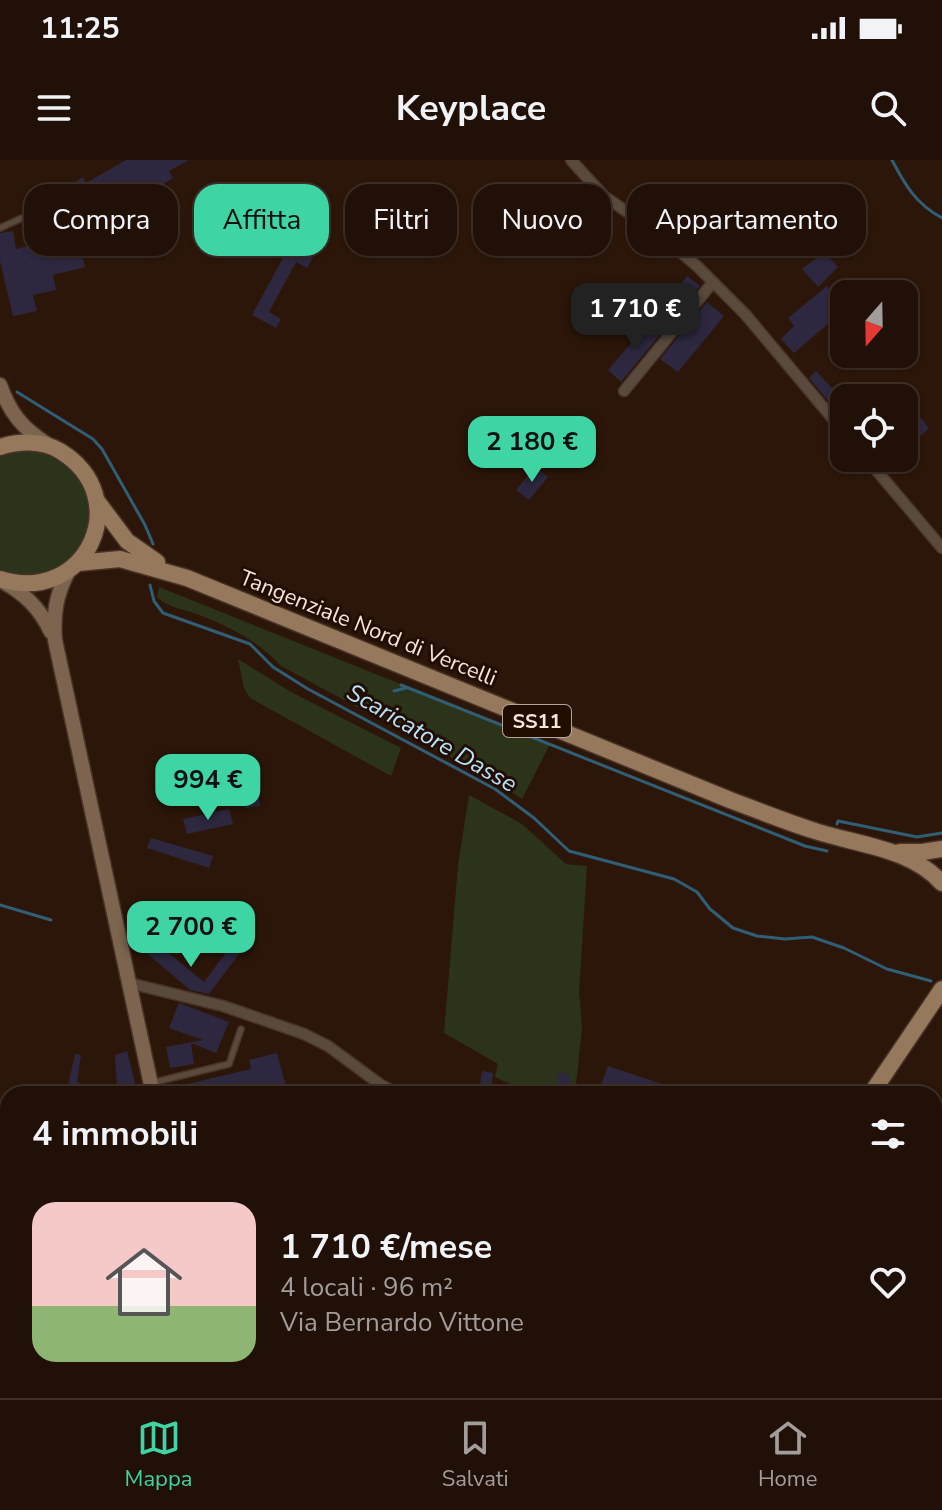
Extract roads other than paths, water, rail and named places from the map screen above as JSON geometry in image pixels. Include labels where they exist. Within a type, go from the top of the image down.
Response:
[{"type":"main road","points":[[0,385],[15,419],[32,435],[55,448]]},
{"type":"main road","points":[[0,447],[24,442],[55,448]]},
{"type":"main road","name":"Tangenziale Nord di Vercelli","points":[[55,448],[73,459],[84,472],[97,501],[133,547],[187,578]]},
{"type":"main road","points":[[97,501],[97,525],[89,549],[73,568],[55,605],[55,640],[152,1086]]},
{"type":"main road","name":"Tangenziale Nord di Vercelli","points":[[0,579],[25,585],[40,584],[73,568],[120,559],[187,578],[730,800],[811,830],[891,852],[919,864],[942,883]]},
{"type":"main road","points":[[0,579],[22,592],[41,611],[55,640]]},
{"type":"main road","name":"Tangenziale Nord di Vercelli","points":[[891,852],[942,849]]},
{"type":"main road","points":[[876,1086],[942,989]]},
{"type":"street","points":[[571,160],[604,196],[663,237],[713,282],[745,314],[830,415]]},
{"type":"street","points":[[624,391],[713,282]]},
{"type":"street","points":[[878,472],[942,548]]},
{"type":"street","points":[[129,983],[223,1006],[304,1034],[328,1046],[383,1086]]},
{"type":"lane","points":[[0,228],[24,217]]},
{"type":"lane","points":[[158,1086],[229,1064],[241,1029]]},
{"type":"waterway","points":[[892,160],[912,193],[925,207],[942,218]]},
{"type":"waterway","name":"Scaricatore Dasse","points":[[17,392],[93,439],[102,449],[153,544]]},
{"type":"waterway","name":"Scaricatore Dasse","points":[[150,585],[154,601],[163,613],[250,644],[273,667],[308,689],[495,789],[534,818],[569,851],[674,879],[697,892],[710,909],[733,928],[757,936],[785,939],[812,937],[844,948],[887,969],[931,981]]},
{"type":"waterway","points":[[401,685],[805,846],[827,851]]},
{"type":"waterway","points":[[394,691],[406,688]]},
{"type":"waterway","points":[[837,824],[838,821],[917,837],[942,833]]},
{"type":"waterway","points":[[0,905],[51,920]]}]
